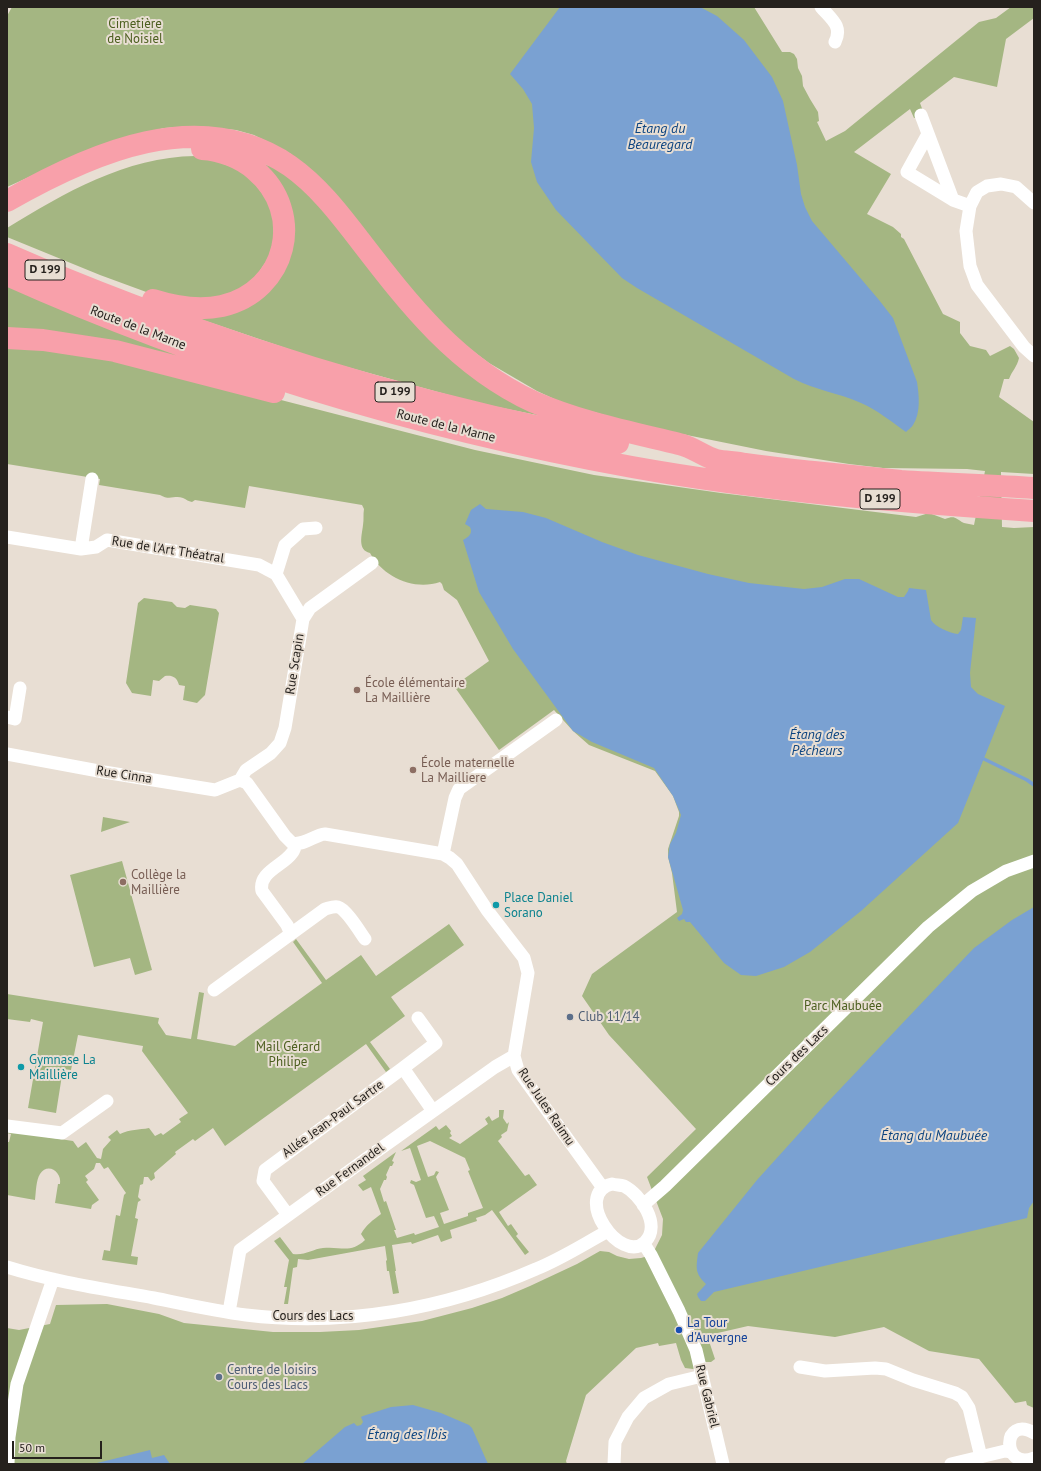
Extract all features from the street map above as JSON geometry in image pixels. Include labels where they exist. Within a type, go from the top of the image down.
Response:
[{"type":"highway","points":[[8,210],[37,184],[75,166],[143,143],[181,137],[199,136],[220,138],[247,144],[275,157],[309,181],[342,218],[417,313],[450,346],[486,374],[533,401],[563,413],[634,433],[688,446],[716,460]]},
{"type":"highway","points":[[8,210],[28,203],[91,173],[146,155],[181,149],[205,149],[238,159],[251,166],[259,173],[275,193],[284,220],[284,240],[282,250],[278,261],[265,282],[243,298],[221,306],[184,308],[161,303],[117,288],[84,286]]},
{"type":"highway","name":"Route de la Marne","points":[[7,254],[84,286],[241,345],[398,393],[475,413],[556,431],[716,460]]},
{"type":"highway","name":"Route de la Marne","points":[[7,275],[121,322],[238,366],[384,410],[536,448],[633,467],[785,489],[877,499],[1024,510]]},
{"type":"highway","points":[[7,338],[43,340],[115,351],[454,439],[491,437]]},
{"type":"highway","name":"D 199","points":[[716,460],[786,470],[878,478],[1024,487]]},
{"type":"street","points":[[821,7],[837,26],[839,32],[835,42]]},
{"type":"street","points":[[921,115],[953,200]]},
{"type":"street","points":[[928,134],[907,172],[953,200],[970,206]]},
{"type":"street","points":[[1034,203],[1016,187],[1001,184],[987,186],[977,192],[970,206],[966,231],[970,266],[977,285],[1024,347],[1034,356]]},
{"type":"street","points":[[81,549],[92,479]]},
{"type":"street","points":[[303,619],[276,574],[285,546],[303,529],[316,528]]},
{"type":"street","name":"Rue de l'Art Théatral","points":[[7,537],[81,549],[96,547],[107,540],[259,565],[276,574]]},
{"type":"street","name":"Rue Scapin","points":[[240,780],[246,770],[271,753],[280,743],[286,728],[303,619],[310,608],[372,563]]},
{"type":"street","points":[[7,717],[16,718],[20,688]]},
{"type":"street","points":[[443,854],[454,798],[459,789],[556,720]]},
{"type":"street","name":"Rue Cinna","points":[[7,754],[215,790],[240,780]]},
{"type":"street","points":[[240,780],[247,783],[288,841],[296,844],[292,853],[267,874],[261,888],[287,925],[291,934]]},
{"type":"street","name":"Rue Jules Raimu","points":[[296,844],[302,844],[320,835],[326,834],[443,854],[457,864],[488,910],[524,958],[527,965],[528,973],[514,1056],[518,1070],[603,1188]]},
{"type":"street","name":"Cours des Lacs","points":[[643,1205],[665,1186],[928,927],[972,891],[1006,871],[1034,861]]},
{"type":"street","points":[[214,990],[325,909],[337,906],[343,909],[365,939]]},
{"type":"street","name":"Allée Jean-Paul Sartre","points":[[288,1215],[263,1181],[265,1170],[436,1043],[418,1018]]},
{"type":"street","name":"Rue Fernandel","points":[[229,1312],[240,1250],[495,1067],[514,1056]]},
{"type":"street","points":[[402,1068],[433,1111]]},
{"type":"street","points":[[7,1126],[62,1133],[107,1102]]},
{"type":"street","points":[[612,1184],[624,1187],[643,1205],[648,1213],[652,1226],[650,1234],[644,1244],[631,1247],[619,1241],[608,1231],[602,1223],[596,1206],[598,1194],[603,1188],[612,1184]]},
{"type":"street","name":"Cours des Lacs","points":[[7,1266],[53,1279],[229,1312],[284,1318],[365,1316],[440,1302],[502,1283],[538,1269],[608,1231]]},
{"type":"street","name":"Rue Gabriel","points":[[644,1244],[696,1350],[723,1464]]},
{"type":"street","points":[[8,1464],[9,1437],[17,1384],[53,1279]]},
{"type":"street","points":[[800,1367],[825,1371],[875,1368],[886,1370],[954,1392],[966,1401],[969,1408],[981,1457]]},
{"type":"street","points":[[614,1464],[615,1442],[628,1417],[644,1398],[669,1384],[702,1376]]},
{"type":"street","points":[[1031,1461],[1020,1461],[1016,1459],[1010,1452],[1009,1443],[1010,1439],[1017,1432],[1026,1430],[1034,1433]]},
{"type":"street","points":[[951,1464],[1005,1451],[1010,1452]]},
{"type":"green space","name":"Parc Maubuée","points":[[12,7],[754,7],[782,52],[790,52],[794,54],[797,59],[803,86],[818,112],[819,121],[817,122],[826,141],[845,131],[979,22],[996,18],[1011,7],[1034,7],[1034,18],[1006,39],[997,87],[954,77],[920,103],[924,114],[914,118],[910,109],[854,152],[891,174],[867,214],[893,227],[901,234],[901,237],[904,239],[943,314],[960,322],[960,333],[970,346],[986,350],[990,356],[1010,346],[1014,349],[1019,358],[1009,379],[1004,379],[999,397],[1034,422],[1034,474],[1001,472],[1002,527],[1034,527],[1034,1408],[1027,1405],[1026,1401],[1015,1403],[979,1359],[929,1351],[884,1327],[835,1337],[748,1326],[709,1335],[710,1344],[715,1359],[711,1362],[705,1362],[693,1369],[685,1368],[676,1343],[659,1346],[658,1343],[636,1348],[586,1395],[566,1461],[567,1464],[7,1464],[7,1328],[19,1330],[50,1324],[56,1305],[107,1304],[159,1314],[184,1323],[273,1332],[359,1330],[422,1321],[472,1308],[502,1298],[530,1286],[577,1264],[600,1251],[609,1252],[629,1259],[651,1255],[662,1235],[663,1219],[647,1177],[696,1129],[609,1035],[582,996],[592,974],[677,912],[668,849],[679,812],[673,796],[655,771],[589,745],[573,731],[554,710],[499,750],[454,686],[489,661],[457,600],[444,590],[440,582],[420,585],[400,580],[383,569],[370,553],[363,549],[361,537],[364,509],[362,505],[249,486],[245,508],[195,500],[192,502],[180,497],[167,498],[160,495],[99,485],[100,479],[7,464],[7,348],[46,349],[100,357],[281,400],[475,450],[594,475],[721,493],[916,517],[929,513],[945,519],[951,517],[955,518],[964,523],[974,525],[985,471],[967,469],[883,468],[766,451],[647,427],[565,404],[537,391],[489,363],[458,340],[438,322],[291,154],[254,135],[236,130],[195,126],[164,128],[69,159],[7,187],[7,16]]},
{"type":"green space","points":[[194,141],[291,173],[396,296],[566,421],[478,403],[318,359],[191,316],[259,295],[284,200]]},
{"type":"green space","points":[[195,156],[208,158],[247,173],[273,208],[274,250],[250,285],[215,300],[149,293],[100,275],[7,237],[7,228],[51,202],[96,179],[145,163],[169,158]]},
{"type":"green space","points":[[7,286],[191,360],[7,335]]},
{"type":"green space","points":[[144,598],[172,602],[177,607],[185,608],[190,605],[216,609],[219,613],[205,695],[197,703],[183,700],[185,686],[179,685],[176,678],[172,676],[165,676],[159,681],[153,680],[151,696],[132,693],[126,683],[138,603]]},
{"type":"green space","points":[[103,817],[130,822],[101,832]]},
{"type":"green space","points":[[122,861],[152,970],[135,975],[130,958],[94,967],[70,875]]},
{"type":"green space","name":"Mail Gérard Philipe","points":[[449,924],[464,945],[391,997],[405,1016],[370,1042],[390,1069],[386,1072],[366,1044],[225,1146],[213,1128],[195,1141],[193,1139],[175,1152],[176,1154],[154,1173],[155,1178],[151,1181],[148,1177],[144,1177],[143,1184],[140,1185],[138,1197],[141,1200],[138,1202],[135,1218],[138,1219],[131,1256],[138,1257],[137,1265],[102,1260],[104,1250],[110,1251],[116,1215],[120,1216],[124,1195],[126,1193],[108,1167],[104,1169],[100,1163],[96,1163],[94,1169],[85,1176],[88,1180],[86,1182],[99,1200],[92,1205],[91,1209],[55,1203],[60,1180],[57,1172],[50,1169],[43,1170],[40,1174],[36,1186],[35,1200],[7,1195],[7,1142],[9,1142],[11,1134],[7,1133],[7,1131],[73,1141],[78,1148],[86,1142],[97,1158],[101,1159],[103,1149],[111,1140],[108,1137],[117,1130],[120,1134],[131,1130],[149,1128],[155,1136],[161,1133],[163,1135],[181,1122],[179,1119],[188,1113],[142,1051],[143,1046],[78,1035],[71,1070],[63,1069],[56,1113],[28,1108],[43,1022],[31,1019],[30,1022],[7,1019],[7,994],[159,1018],[158,1023],[166,1035],[191,1039],[199,992],[204,993],[197,1039],[235,1046],[322,983],[293,942],[296,939],[326,980],[361,955],[376,976]]},
{"type":"green space","points":[[499,1110],[504,1110],[503,1118],[507,1124],[509,1122],[507,1131],[501,1135],[502,1137],[498,1141],[525,1176],[529,1174],[537,1185],[499,1212],[508,1226],[511,1224],[518,1234],[516,1236],[529,1252],[525,1255],[492,1210],[485,1215],[476,1218],[477,1221],[450,1230],[452,1238],[441,1242],[438,1235],[412,1244],[411,1242],[392,1245],[399,1293],[393,1294],[389,1271],[387,1271],[385,1246],[308,1260],[298,1259],[297,1267],[293,1268],[288,1304],[284,1304],[287,1287],[284,1287],[289,1260],[274,1241],[280,1237],[293,1254],[305,1253],[323,1248],[350,1248],[360,1244],[365,1240],[361,1234],[363,1231],[381,1214],[371,1187],[363,1191],[358,1185],[366,1180],[363,1176],[396,1152],[392,1161],[394,1162],[392,1166],[390,1166],[386,1175],[386,1180],[384,1180],[380,1189],[384,1202],[386,1201],[396,1230],[394,1230],[397,1238],[414,1233],[415,1235],[439,1227],[434,1216],[426,1218],[414,1185],[410,1183],[411,1180],[416,1182],[421,1180],[410,1148],[401,1151],[436,1126],[439,1130],[446,1125],[451,1131],[450,1133],[452,1136],[449,1138],[460,1144],[488,1124],[485,1119],[489,1116],[492,1121],[499,1117]],"holes":[[[430,1141],[465,1158],[470,1170],[468,1171],[483,1208],[468,1213],[468,1216],[444,1224],[440,1213],[449,1210],[436,1177],[439,1172],[436,1171],[434,1175],[428,1177],[417,1146]]]},
{"type":"water","name":"Étang du Beauregard","points":[[560,7],[700,7],[717,16],[744,40],[772,77],[783,101],[797,165],[801,194],[805,207],[812,221],[893,318],[918,387],[919,404],[916,420],[906,432],[879,413],[861,403],[794,379],[637,288],[622,278],[556,210],[537,182],[531,162],[534,128],[532,104],[523,89],[510,74]]},
{"type":"water","name":"Étang des Pêcheurs","points":[[480,504],[486,509],[523,512],[546,518],[602,542],[638,555],[708,574],[749,583],[804,589],[822,587],[845,579],[859,579],[898,597],[904,597],[909,588],[926,590],[931,620],[933,623],[947,631],[958,634],[961,630],[963,617],[976,618],[970,673],[971,687],[978,694],[1005,706],[958,823],[861,911],[810,952],[784,967],[756,976],[741,975],[724,963],[690,922],[686,922],[684,919],[679,921],[677,918],[682,914],[683,910],[668,857],[670,844],[676,833],[681,815],[673,796],[654,768],[592,742],[573,731],[513,649],[479,592],[463,540],[471,533],[470,527],[465,524],[471,510]]},
{"type":"water","name":"Étang du Maubuée","points":[[1034,907],[1034,1201],[1029,1208],[1027,1218],[714,1292],[705,1301],[701,1301],[697,1294],[706,1284],[698,1274],[698,1253],[757,1180],[823,1107],[974,948],[1012,920]]},
{"type":"water","name":"Étang des Ibis","points":[[413,1405],[441,1413],[469,1425],[472,1428],[488,1464],[302,1464],[345,1427],[354,1423],[357,1426],[361,1425],[363,1422],[361,1417],[391,1407]]},
{"type":"water","points":[[150,1450],[152,1458],[164,1455],[170,1464],[93,1464]]},
{"type":"waterway","points":[[984,759],[1027,780],[1034,785]]},
{"type":"place","name":"École élémentaire La Maillière","points":[[357,690]]},
{"type":"place","name":"École maternelle La Mailliere","points":[[413,770]]},
{"type":"place","name":"Collège la Maillière","points":[[123,882]]},
{"type":"place","name":"Place Daniel Sorano","points":[[496,905]]},
{"type":"place","name":"Club 11/14","points":[[570,1017]]},
{"type":"place","name":"Gymnase La Maillière","points":[[21,1067]]},
{"type":"place","name":"La Tour d'Auvergne","points":[[679,1330]]},
{"type":"place","name":"Centre de loisirs Cours des Lacs","points":[[219,1377]]},
{"type":"park label","name":"Cimetière de Noisiel","points":[[135,32]]}]
